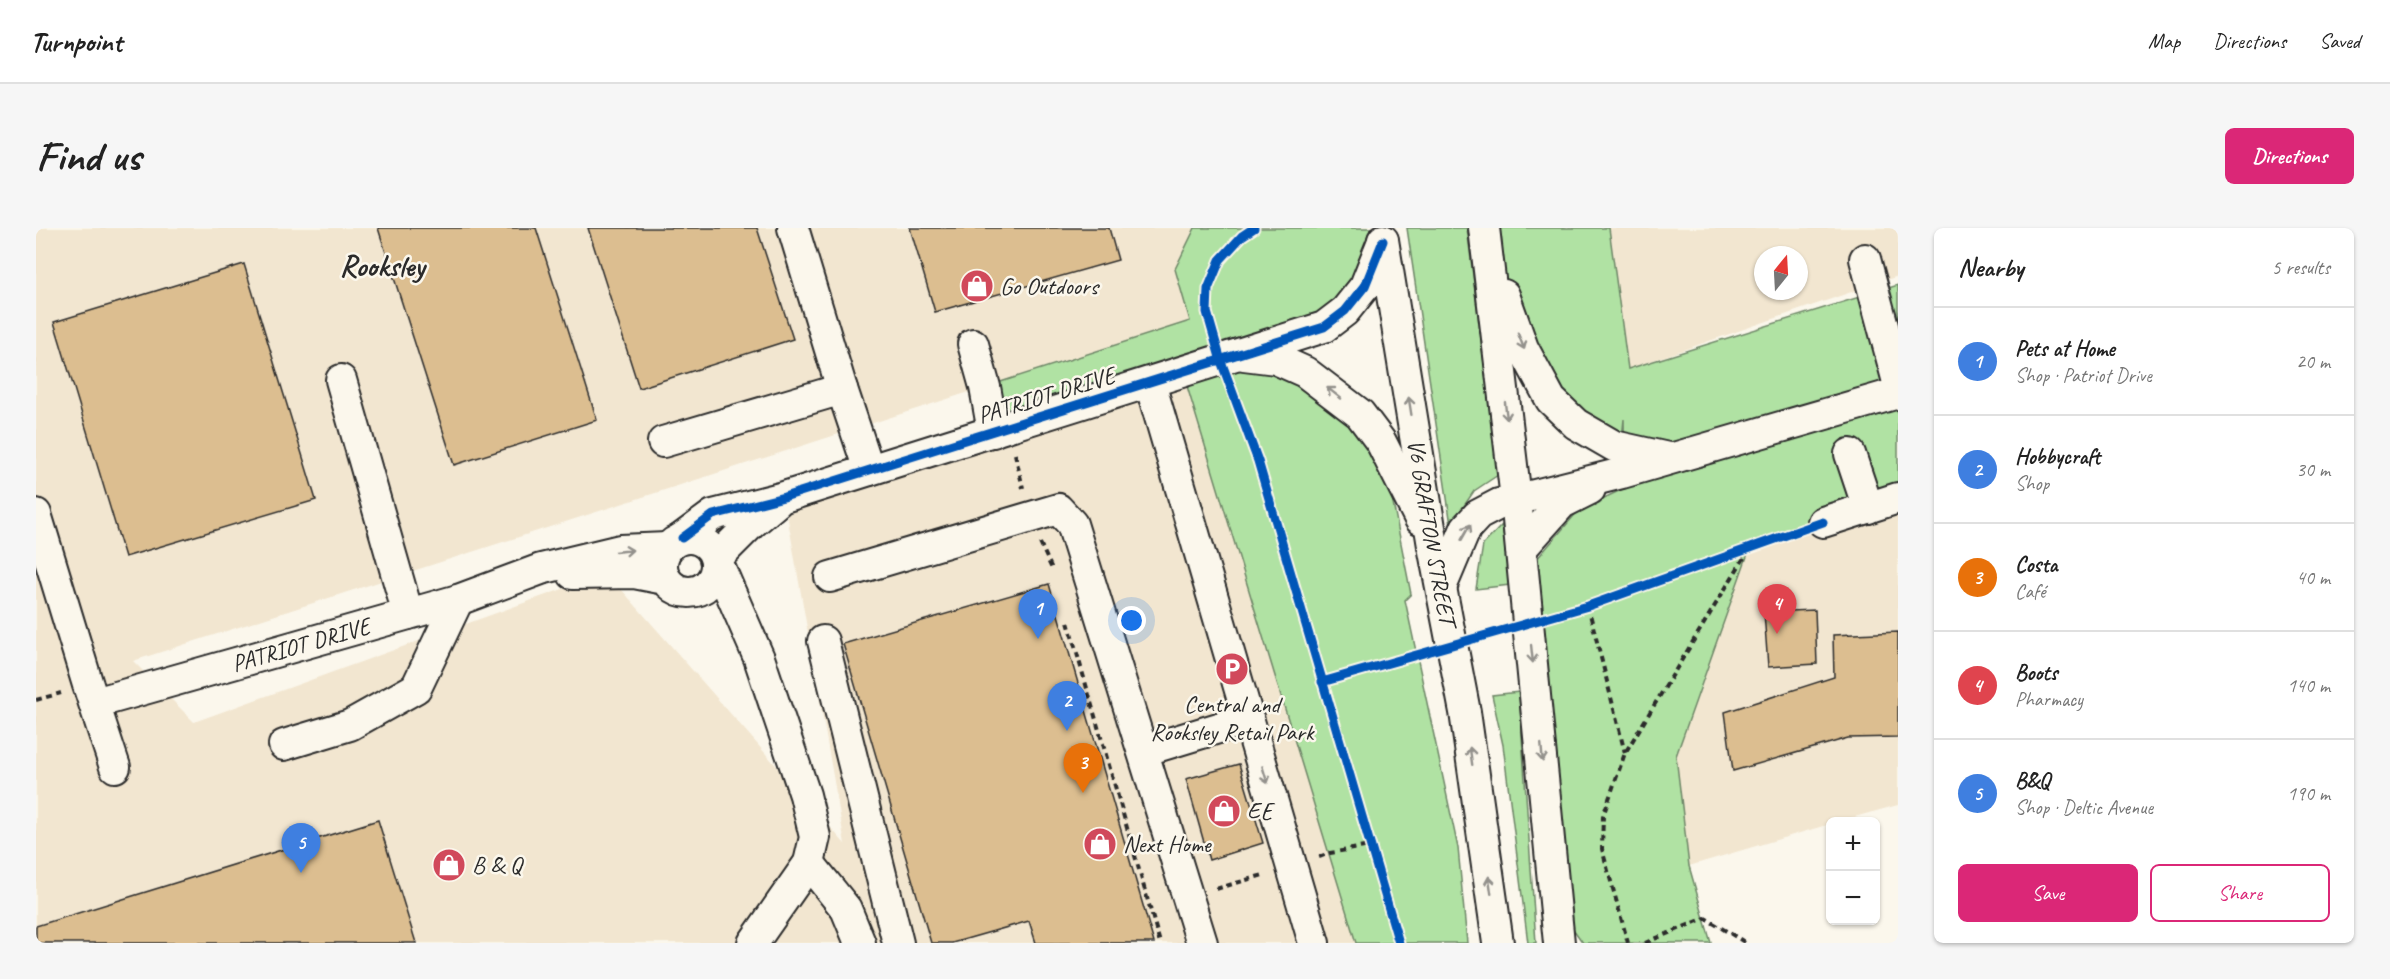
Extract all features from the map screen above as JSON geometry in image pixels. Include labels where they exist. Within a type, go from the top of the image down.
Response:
[{"type":"street","points":[[793,228],[869,470]]},
{"type":"street","name":"PATRIOT DRIVE","points":[[95,703],[458,600],[541,569],[620,550],[675,543],[713,515],[784,497],[1242,355],[1324,327],[1346,311],[1365,286],[1383,234]]},
{"type":"street","name":"V6 GRAFTON STREET","points":[[1383,234],[1433,546],[1465,712],[1498,943]]},
{"type":"street","points":[[1485,238],[1523,348],[1551,400],[1576,424],[1614,446],[1671,458]]},
{"type":"street","points":[[1485,238],[1537,694],[1559,943]]},
{"type":"street","points":[[1865,260],[1898,382]]},
{"type":"street","points":[[973,344],[985,387],[1001,429]]},
{"type":"street","name":"PATRIOT DRIVE","points":[[1242,355],[1276,359],[1305,372],[1360,414],[1381,441],[1433,546]]},
{"type":"street","points":[[340,380],[408,614]]},
{"type":"street","points":[[1150,383],[1314,943]]},
{"type":"street","points":[[663,442],[842,389]]},
{"type":"street","points":[[1443,590],[1466,528],[1478,515],[1499,504],[1622,473],[1898,393]]},
{"type":"street","points":[[1850,454],[1868,508]]},
{"type":"street","points":[[1522,562],[1562,503],[1622,473]]},
{"type":"street","name":"PATRIOT DRIVE","points":[[716,559],[752,523],[784,497]]},
{"type":"street","points":[[1823,522],[1898,498]]},
{"type":"street","points":[[830,577],[1058,509],[1072,524],[1202,943]]},
{"type":"street","points":[[36,514],[116,767]]},
{"type":"street","points":[[716,559],[715,576],[702,590],[683,592],[675,589],[665,579],[662,560],[675,543],[696,539],[713,550],[759,658],[815,837],[809,863],[753,943]]},
{"type":"street","name":"PATRIOT DRIVE","points":[[507,582],[560,575],[629,573],[665,579]]},
{"type":"street","points":[[702,590],[759,658]]},
{"type":"street","points":[[284,745],[350,725],[416,688],[458,600]]},
{"type":"street","points":[[823,641],[898,943]]},
{"type":"street","points":[[1143,751],[1248,719]]},
{"type":"street","points":[[809,863],[846,909],[860,943]]},
{"type":"path","points":[[1001,429],[1023,491]]},
{"type":"path","points":[[1039,541],[1054,574]]},
{"type":"path","points":[[1740,551],[1761,544]]},
{"type":"path","points":[[1628,943],[1602,849],[1604,816],[1626,753],[1750,548]]},
{"type":"path","points":[[1599,602],[1584,607],[1626,753]]},
{"type":"path","points":[[1067,618],[1161,943]]},
{"type":"path","points":[[1367,835],[1374,856]]},
{"type":"path","points":[[1330,853],[1371,846]]},
{"type":"path","points":[[1212,890],[1264,874]]},
{"type":"path","points":[[1645,943],[1705,918],[1746,943]]},
{"type":"shaded area","points":[[36,228],[1195,228],[1175,269],[1190,321],[133,661],[194,722],[607,573],[845,844],[784,497],[1183,373],[1356,943],[36,943]]},
{"type":"shaded area","points":[[1609,228],[1898,228],[1898,276],[1628,369]]},
{"type":"shaded area","points":[[1898,498],[1898,805],[1854,817],[1826,817],[1826,825],[1689,866],[1676,756],[1750,548]]},
{"type":"green space","points":[[1195,228],[1382,228],[1365,286],[1276,359],[1381,442],[1411,594],[1405,600],[1458,848],[1467,943],[1356,943],[1183,373],[993,432],[985,387],[1190,321],[1175,269]]},
{"type":"green space","points":[[1407,228],[1467,228],[1498,475],[1474,491],[1451,525]]},
{"type":"green space","points":[[1484,228],[1609,228],[1628,369],[1898,285],[1898,498],[1750,548],[1676,756],[1689,866],[1711,943],[1583,943],[1555,903],[1523,575],[1579,510],[1625,488],[1624,419],[1621,448],[1551,400]]},
{"type":"green space","points":[[1502,525],[1510,585],[1476,589],[1483,545]]},
{"type":"green space","points":[[1519,692],[1536,943],[1528,943],[1503,745],[1492,695]]},
{"type":"building","points":[[378,228],[536,228],[597,420],[454,465]]},
{"type":"building","points":[[588,228],[757,228],[793,339],[639,388]]},
{"type":"building","name":"Go Outdoors","points":[[910,228],[1109,228],[1118,260],[935,312]]},
{"type":"building","points":[[244,264],[316,500],[125,557],[54,322]]},
{"type":"building","points":[[1049,584],[1154,943],[1036,943],[1029,921],[952,943],[931,943],[843,644]]},
{"type":"building","points":[[1815,610],[1817,664],[1768,667],[1764,612]]},
{"type":"building","points":[[1898,632],[1898,737],[1848,738],[1733,771],[1725,712],[1834,677],[1833,635]]},
{"type":"building","name":"EE","points":[[1239,764],[1263,843],[1209,860],[1186,779]]},
{"type":"building","points":[[378,820],[416,943],[36,943],[36,926]]},
{"type":"cycle path","points":[[1254,228],[1242,236],[1220,260],[1208,289],[1207,312],[1221,361],[1258,461],[1399,943]]},
{"type":"cycle path","points":[[682,538],[713,515],[784,497],[1324,327],[1345,311],[1365,286],[1383,241]]},
{"type":"cycle path","points":[[1322,682],[1588,606],[1823,522]]},
{"type":"place","name":"Go Outdoors","points":[[977,286]]},
{"type":"place","name":"Boots","points":[[1777,634]]},
{"type":"place","name":"Pets at Home","points":[[1038,639]]},
{"type":"place","name":"Central and Rooksley Retail Park","points":[[1232,669]]},
{"type":"place","name":"Hobbycraft","points":[[1067,731]]},
{"type":"place","name":"Costa","points":[[1083,793]]},
{"type":"place","name":"EE","points":[[1224,811]]},
{"type":"place","name":"Next Home","points":[[1100,844]]},
{"type":"place","name":"B & Q","points":[[449,865]]},
{"type":"place","name":"B&Q","points":[[301,873]]},
{"type":"district","name":"Rooksley","points":[[382,266]]}]
